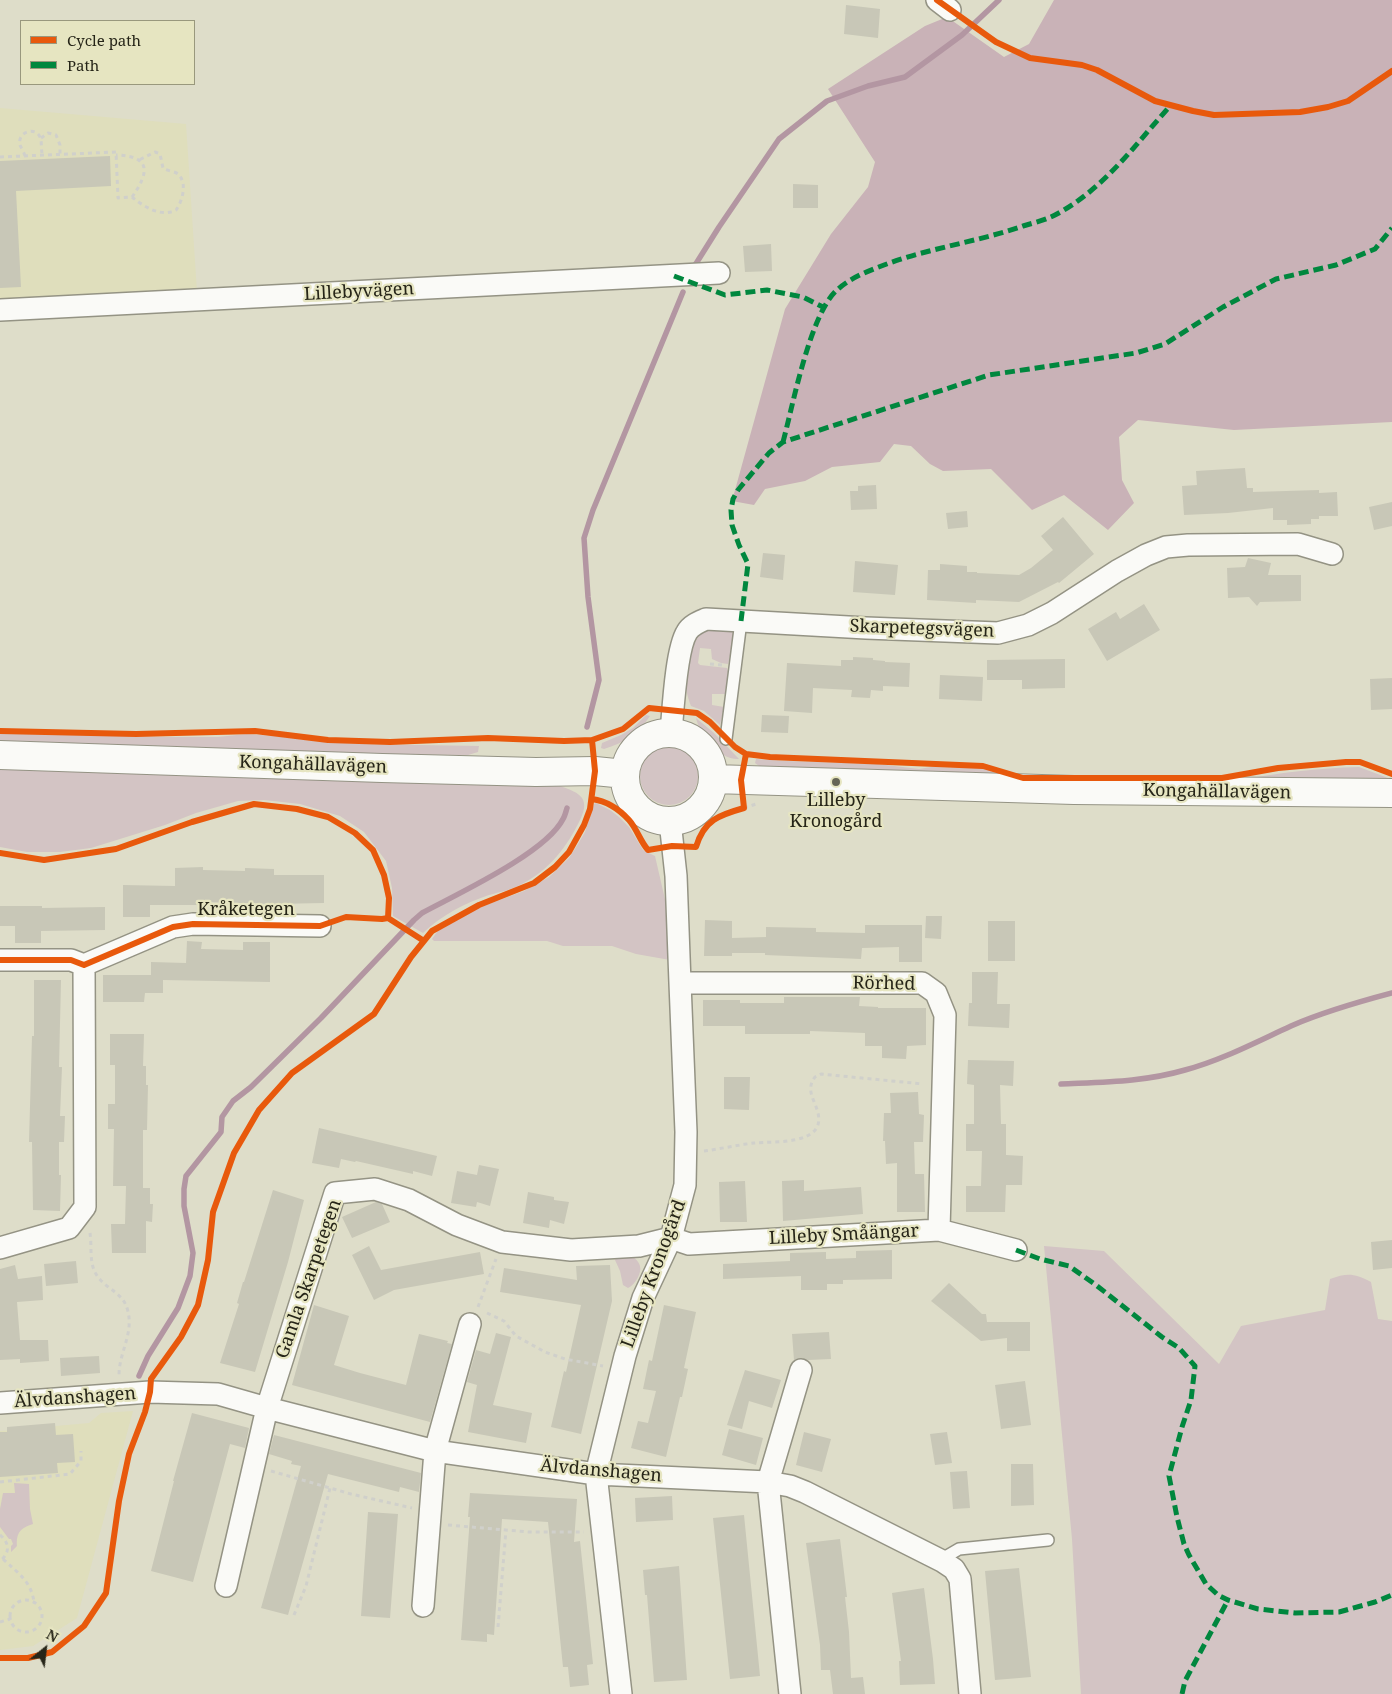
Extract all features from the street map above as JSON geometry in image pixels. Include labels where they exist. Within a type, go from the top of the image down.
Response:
[{"type":"street","name":"Lillebyvägen","points":[[0,310],[719,273]]},
{"type":"street","name":"Skarpetegsvägen","points":[[671,733],[680,650],[687,632],[695,624],[706,619],[998,633],[1035,622],[1117,571],[1146,555],[1166,547],[1298,544],[1332,554]]},
{"type":"street","points":[[671,733],[688,737],[702,747],[710,762],[713,779],[709,795],[700,808],[686,817],[670,821],[652,818],[637,808],[628,792],[625,774],[630,758],[640,744],[654,736],[671,733]]},
{"type":"street","name":"Kongahällavägen","points":[[0,755],[382,768],[536,772],[595,771],[625,774]]},
{"type":"street","name":"Kongahällavägen","points":[[713,779],[1084,790],[1392,793]]},
{"type":"street","name":"Lilleby Kronogård","points":[[622,1694],[596,1474],[621,1370],[644,1298],[671,1238],[685,1185],[686,1154],[676,876],[670,821]]},
{"type":"street","name":"Kråketegen","points":[[84,965],[173,927],[193,924],[320,926]]},
{"type":"street","points":[[0,960],[71,960],[84,965],[85,1207],[69,1228],[0,1248]]},
{"type":"street","name":"Rörhed","points":[[680,983],[922,983],[936,993],[945,1015],[939,1230]]},
{"type":"street","name":"Gamla Skarpetegen","points":[[267,1408],[335,1193],[375,1189],[409,1200],[456,1226],[502,1242],[570,1250],[639,1246],[671,1238]]},
{"type":"street","name":"Lilleby Småängar","points":[[671,1238],[689,1244],[939,1230],[1016,1250]]},
{"type":"street","points":[[423,1606],[435,1451],[470,1324]]},
{"type":"street","points":[[790,1694],[768,1482],[801,1370]]},
{"type":"street","name":"Älvdanshagen","points":[[0,1404],[150,1392],[218,1394],[435,1451],[596,1474],[768,1482],[790,1486],[942,1561],[954,1569],[960,1579],[970,1694]]},
{"type":"street","points":[[226,1586],[267,1408]]},
{"type":"lane","points":[[726,738],[741,621]]},
{"type":"lane","points":[[942,1561],[959,1549],[1048,1540]]},
{"type":"path","points":[[25,156],[20,145],[20,138],[22,134],[30,131],[41,138],[42,153]]},
{"type":"path","points":[[41,138],[48,132],[56,135],[60,145],[60,154]]},
{"type":"path","points":[[0,157],[116,152],[118,198],[132,197],[152,209],[166,213],[176,210],[183,195],[182,178],[178,174],[163,168],[160,154],[155,152],[139,160]]},
{"type":"path","points":[[116,155],[130,155],[139,160],[144,167],[144,178],[132,197]]},
{"type":"path","points":[[686,1154],[753,1143],[791,1141],[808,1136],[816,1127],[818,1120],[818,1113],[810,1088],[811,1082],[821,1074],[943,1086]]},
{"type":"path","points":[[77,1218],[88,1227],[91,1233],[92,1265],[95,1273],[101,1281],[124,1301],[128,1308],[130,1326],[119,1367],[120,1394]]},
{"type":"path","points":[[470,1324],[502,1242]]},
{"type":"path","points":[[470,1324],[486,1312],[504,1321],[516,1336],[545,1352],[565,1359],[621,1370]]},
{"type":"path","points":[[0,1482],[70,1474],[81,1461],[81,1452]]},
{"type":"path","points":[[254,1466],[401,1506],[430,1518],[529,1532],[603,1532]]},
{"type":"path","points":[[294,1616],[306,1586],[330,1488]]},
{"type":"path","points":[[498,1627],[506,1530]]},
{"type":"path","points":[[0,1535],[8,1546],[2,1560],[28,1583],[32,1591],[34,1603]]},
{"type":"path","points":[[25,1600],[34,1603],[40,1609],[42,1615],[40,1624],[33,1631],[24,1633],[14,1628],[10,1619],[11,1610],[16,1603],[25,1600]]},
{"type":"path","points":[[0,1622],[10,1619]]},
{"type":"shaded area","points":[[1054,0],[1392,0],[1392,422],[1234,430],[1138,420],[1119,437],[1122,480],[1134,503],[1108,530],[1064,495],[1032,510],[991,469],[943,471],[930,464],[911,446],[894,444],[880,462],[832,467],[805,481],[765,489],[754,505],[732,501],[785,309],[831,234],[868,187],[875,162],[828,89],[925,26],[947,17],[1004,57],[1029,44]]},
{"type":"shaded area","points":[[0,108],[186,124],[198,307],[0,321]]},
{"type":"shaded area","points":[[709,628],[730,630],[734,638],[728,664],[712,659],[711,649],[700,648],[698,663],[700,665],[727,668],[728,671],[725,694],[712,694],[712,705],[724,707],[720,725],[704,711],[691,706],[686,689],[684,671],[690,645],[696,636]]},
{"type":"shaded area","points":[[646,715],[650,716],[630,737],[611,747],[601,748],[602,743],[633,728]]},
{"type":"shaded area","points":[[696,718],[714,733],[739,759],[724,756],[712,746],[698,725]]},
{"type":"shaded area","points":[[0,733],[166,737],[218,737],[246,734],[362,744],[479,746],[478,752],[468,755],[338,754],[174,746],[0,744]]},
{"type":"shaded area","points":[[669,747],[685,752],[693,760],[698,776],[693,792],[685,800],[669,805],[653,800],[645,792],[640,776],[645,760],[653,752]]},
{"type":"shaded area","points":[[756,759],[877,764],[919,769],[931,767],[983,768],[1007,777],[799,771],[759,766],[755,763]]},
{"type":"shaded area","points":[[0,766],[557,785],[576,793],[583,800],[584,805],[580,820],[569,839],[556,857],[541,872],[518,886],[463,906],[446,915],[423,933],[393,916],[392,888],[386,861],[364,832],[340,816],[300,804],[264,800],[238,801],[91,848],[60,852],[27,852],[0,847]]},
{"type":"shaded area","points":[[1359,767],[1388,778],[1386,783],[1238,780],[1299,771]]},
{"type":"shaded area","points":[[596,803],[619,817],[629,827],[643,850],[655,856],[667,908],[670,960],[636,954],[612,946],[563,946],[547,941],[434,941],[432,939],[439,929],[470,911],[524,891],[549,877],[569,858],[578,844],[585,832],[594,804]]},
{"type":"shaded area","points":[[1044,1246],[1104,1251],[1219,1364],[1241,1326],[1325,1310],[1330,1279],[1350,1275],[1371,1282],[1378,1319],[1392,1321],[1392,1694],[1081,1694],[1072,1539]]},
{"type":"shaded area","points":[[632,1256],[639,1263],[640,1269],[635,1282],[628,1288],[623,1285],[615,1260],[616,1258]]},
{"type":"shaded area","points":[[133,1411],[77,1618],[33,1646],[0,1650],[0,1431],[89,1423],[101,1413]]},
{"type":"shaded area","points":[[14,1483],[29,1484],[33,1524],[20,1531],[17,1537],[17,1546],[11,1552],[13,1544],[11,1539],[0,1527],[0,1509],[3,1493],[15,1493]]},
{"type":"building","points":[[846,5],[880,9],[878,38],[844,34]]},
{"type":"building","points":[[110,156],[111,186],[16,191],[21,287],[0,288],[0,161]]},
{"type":"building","points":[[793,184],[818,185],[818,208],[793,208]]},
{"type":"building","points":[[771,244],[772,271],[745,272],[743,246]]},
{"type":"building","points":[[1245,468],[1247,488],[1253,488],[1253,492],[1319,490],[1319,493],[1337,492],[1338,516],[1319,516],[1319,519],[1311,519],[1311,524],[1287,525],[1287,520],[1273,520],[1273,508],[1184,515],[1182,486],[1197,485],[1196,471]]},
{"type":"building","points":[[876,485],[877,509],[851,510],[850,491],[858,491],[858,486]]},
{"type":"building","points":[[1392,502],[1392,526],[1374,530],[1369,507]]},
{"type":"building","points":[[967,511],[968,527],[948,529],[946,513]]},
{"type":"building","points":[[1063,517],[1094,554],[1059,583],[1019,602],[976,600],[976,603],[927,600],[928,570],[940,570],[940,564],[967,566],[967,572],[1019,575],[1031,568],[1053,550],[1041,536]]},
{"type":"building","points":[[763,553],[785,555],[783,580],[760,577]]},
{"type":"building","points":[[1248,558],[1271,563],[1268,575],[1301,575],[1301,601],[1260,602],[1257,606],[1249,597],[1228,598],[1227,568],[1245,567]]},
{"type":"building","points":[[855,561],[898,565],[895,595],[853,592]]},
{"type":"building","points":[[1144,604],[1160,630],[1107,661],[1088,629],[1116,612],[1120,619]]},
{"type":"building","points":[[853,657],[873,658],[873,660],[885,662],[910,663],[909,687],[883,686],[883,691],[871,690],[870,698],[851,697],[852,690],[813,688],[812,713],[784,711],[787,663],[841,666],[841,660],[853,660]]},
{"type":"building","points":[[1065,659],[1065,688],[1022,689],[1022,680],[987,680],[987,660]]},
{"type":"building","points":[[940,675],[983,677],[982,701],[939,699]]},
{"type":"building","points":[[1392,678],[1392,709],[1371,710],[1370,679]]},
{"type":"building","points":[[762,715],[789,716],[788,733],[761,732]]},
{"type":"building","points":[[203,867],[203,870],[245,871],[245,868],[274,869],[274,875],[324,875],[324,903],[203,902],[203,905],[150,905],[150,917],[123,917],[123,885],[175,886],[175,868]]},
{"type":"building","points":[[0,906],[42,906],[42,908],[105,907],[105,930],[41,931],[41,943],[15,943],[15,926],[0,926]]},
{"type":"building","points":[[926,916],[942,916],[941,939],[925,938]]},
{"type":"building","points":[[705,920],[732,921],[732,938],[766,937],[766,927],[816,928],[816,932],[865,933],[865,925],[922,925],[922,962],[899,962],[899,947],[862,948],[861,959],[765,955],[765,953],[732,953],[732,956],[704,956]]},
{"type":"building","points":[[988,921],[1015,921],[1015,961],[988,961]]},
{"type":"building","points":[[187,941],[202,942],[201,949],[243,950],[243,942],[270,942],[270,982],[163,980],[163,993],[145,993],[144,1002],[103,1002],[103,975],[151,975],[151,962],[186,963]]},
{"type":"building","points":[[972,972],[998,972],[997,1004],[1010,1004],[1009,1028],[968,1026],[969,1003],[972,1003]]},
{"type":"building","points":[[34,980],[61,980],[59,1067],[62,1067],[60,1116],[65,1116],[64,1142],[59,1142],[59,1175],[61,1175],[60,1211],[33,1210],[32,1142],[29,1142],[32,1036],[34,1036]]},
{"type":"building","points":[[784,997],[860,997],[859,1006],[926,1008],[926,1045],[907,1046],[906,1059],[882,1058],[882,1046],[865,1046],[865,1033],[810,1031],[810,1034],[745,1034],[745,1026],[703,1026],[703,1000],[740,1000],[740,1003],[784,1003]]},
{"type":"building","points":[[110,1034],[144,1034],[143,1066],[146,1066],[146,1085],[148,1085],[147,1130],[143,1130],[143,1188],[150,1188],[150,1204],[153,1204],[152,1222],[146,1221],[146,1253],[112,1253],[111,1224],[125,1224],[126,1186],[113,1186],[114,1129],[108,1129],[108,1104],[115,1104],[115,1065],[110,1065]]},
{"type":"building","points":[[968,1060],[1014,1061],[1013,1086],[1000,1085],[1001,1124],[1006,1124],[1006,1155],[1023,1156],[1022,1185],[1006,1185],[1005,1212],[966,1212],[966,1186],[981,1186],[982,1151],[966,1151],[966,1124],[974,1124],[974,1085],[967,1084]]},
{"type":"building","points":[[724,1077],[750,1077],[749,1110],[724,1109]]},
{"type":"building","points":[[918,1092],[919,1114],[924,1115],[923,1142],[914,1142],[915,1174],[924,1174],[925,1212],[897,1212],[897,1163],[886,1164],[885,1141],[883,1141],[884,1113],[891,1113],[890,1093]]},
{"type":"building","points":[[319,1128],[437,1156],[432,1176],[413,1171],[413,1174],[341,1159],[339,1168],[312,1163]]},
{"type":"building","points":[[479,1165],[499,1169],[490,1206],[477,1202],[476,1207],[451,1203],[457,1171],[477,1175]]},
{"type":"building","points":[[804,1180],[804,1191],[861,1187],[863,1214],[783,1221],[782,1181]]},
{"type":"building","points":[[745,1181],[747,1222],[720,1222],[719,1182]]},
{"type":"building","points":[[273,1190],[304,1200],[288,1262],[255,1372],[220,1363],[239,1304],[237,1303],[243,1282]]},
{"type":"building","points":[[528,1192],[554,1197],[554,1200],[569,1202],[564,1224],[550,1220],[549,1228],[523,1223]]},
{"type":"building","points":[[376,1202],[382,1204],[390,1222],[352,1238],[342,1217]]},
{"type":"building","points":[[1392,1240],[1392,1268],[1373,1270],[1371,1242]]},
{"type":"building","points":[[369,1246],[381,1270],[480,1252],[484,1274],[394,1290],[374,1300],[352,1255]]},
{"type":"building","points":[[892,1250],[892,1279],[843,1280],[843,1284],[827,1284],[827,1290],[801,1290],[801,1276],[723,1279],[723,1264],[790,1261],[790,1253],[826,1252],[826,1259],[856,1258],[856,1251]]},
{"type":"building","points":[[76,1261],[78,1283],[46,1286],[44,1264]]},
{"type":"building","points":[[15,1265],[18,1279],[42,1276],[43,1300],[17,1302],[20,1340],[48,1340],[49,1361],[20,1363],[20,1359],[0,1360],[0,1269]]},
{"type":"building","points":[[610,1265],[612,1301],[581,1434],[551,1427],[581,1305],[500,1292],[504,1268],[577,1280],[576,1266]]},
{"type":"building","points":[[949,1283],[982,1314],[986,1314],[987,1322],[1030,1322],[1030,1351],[1007,1351],[1007,1338],[981,1341],[931,1301]]},
{"type":"building","points":[[314,1305],[349,1316],[334,1365],[360,1373],[406,1385],[419,1334],[448,1341],[447,1343],[452,1344],[430,1422],[292,1385]]},
{"type":"building","points":[[664,1305],[696,1312],[684,1368],[688,1369],[666,1457],[631,1448],[638,1421],[648,1423],[656,1391],[643,1389],[649,1360],[652,1361]]},
{"type":"building","points":[[829,1332],[831,1359],[808,1360],[799,1358],[794,1360],[792,1334]]},
{"type":"building","points":[[496,1333],[511,1337],[493,1405],[532,1413],[526,1443],[468,1432],[477,1385],[467,1382],[476,1350],[490,1354]]},
{"type":"building","points":[[99,1356],[100,1373],[61,1376],[60,1358]]},
{"type":"building","points":[[745,1370],[781,1380],[772,1408],[749,1401],[742,1429],[727,1425]]},
{"type":"building","points":[[1025,1381],[1031,1425],[1001,1429],[995,1385]]},
{"type":"building","points":[[192,1413],[249,1428],[245,1448],[230,1444],[193,1582],[151,1571]]},
{"type":"building","points":[[55,1423],[56,1435],[73,1434],[75,1462],[57,1463],[58,1473],[0,1477],[0,1432],[7,1432],[7,1427]]},
{"type":"building","points":[[729,1429],[763,1438],[756,1465],[722,1455]]},
{"type":"building","points":[[804,1432],[831,1439],[822,1472],[796,1465]]},
{"type":"building","points":[[947,1432],[952,1463],[935,1465],[930,1434]]},
{"type":"building","points":[[274,1435],[421,1473],[419,1492],[400,1487],[399,1492],[328,1474],[288,1615],[261,1608],[301,1466],[291,1464],[292,1461],[269,1454]]},
{"type":"building","points":[[1011,1464],[1033,1464],[1034,1505],[1011,1506]]},
{"type":"building","points":[[967,1471],[970,1508],[953,1509],[950,1472]]},
{"type":"building","points":[[470,1493],[577,1499],[574,1542],[580,1541],[593,1664],[587,1665],[589,1685],[570,1687],[568,1667],[563,1667],[548,1522],[502,1519],[494,1635],[487,1634],[487,1642],[461,1640]]},
{"type":"building","points":[[672,1496],[673,1520],[636,1522],[635,1498]]},
{"type":"building","points":[[368,1512],[398,1514],[390,1618],[361,1616]]},
{"type":"building","points":[[744,1515],[760,1676],[730,1679],[713,1518]]},
{"type":"building","points":[[840,1539],[847,1597],[845,1597],[851,1678],[863,1677],[865,1694],[833,1694],[830,1670],[821,1670],[820,1645],[806,1543]]},
{"type":"building","points":[[679,1566],[687,1680],[654,1682],[647,1595],[645,1595],[643,1570]]},
{"type":"building","points":[[1019,1568],[1031,1677],[995,1680],[985,1571]]},
{"type":"building","points":[[924,1588],[935,1684],[900,1685],[899,1661],[901,1661],[892,1593]]},
{"type":"waterway","points":[[692,270],[779,139],[827,101],[868,86],[905,77],[962,35],[999,0]]},
{"type":"waterway","points":[[587,727],[599,680],[588,597],[584,538],[593,510],[683,292]]},
{"type":"waterway","points":[[139,1376],[148,1356],[178,1308],[190,1276],[193,1253],[184,1206],[186,1176],[221,1132],[222,1117],[233,1101],[251,1087],[321,1018],[414,920],[422,913],[478,884],[520,859],[553,832],[564,818],[567,808]]},
{"type":"waterway","points":[[1061,1084],[1139,1079],[1185,1070],[1226,1056],[1316,1016],[1392,993]]},
{"type":"marked path","points":[[783,442],[797,384],[811,339],[827,302],[837,290],[859,275],[901,259],[1006,232],[1055,215],[1072,205],[1103,180],[1170,106]]},
{"type":"marked path","points":[[741,621],[748,564],[732,525],[731,510],[733,499],[738,490],[769,453],[783,442],[989,375],[1136,353],[1165,344],[1223,307],[1276,279],[1336,265],[1375,249],[1392,228]]},
{"type":"marked path","points":[[674,276],[725,295],[767,290],[803,297],[823,307]]},
{"type":"marked path","points":[[1016,1250],[1040,1259],[1069,1266],[1179,1348],[1195,1366],[1191,1400],[1169,1476],[1184,1544],[1206,1584],[1218,1595],[1228,1600],[1258,1609],[1295,1613],[1339,1612],[1392,1595]]},
{"type":"marked path","points":[[1182,1694],[1185,1681],[1228,1600]]},
{"type":"cycle path","points":[[937,0],[996,42],[1030,58],[1082,65],[1097,70],[1155,101],[1214,115],[1300,112],[1328,107],[1348,101],[1392,71]]},
{"type":"cycle path","points":[[0,731],[136,734],[255,731],[328,740],[390,742],[488,738],[564,741],[592,740],[623,729],[649,708],[697,713],[710,722],[735,747],[746,754],[770,757],[983,766],[1023,778],[1222,778],[1278,768],[1346,762],[1360,762],[1392,774]]},
{"type":"cycle path","points":[[0,1658],[28,1658],[52,1652],[84,1626],[106,1593],[119,1501],[129,1454],[145,1412],[151,1379],[181,1337],[198,1305],[208,1260],[213,1212],[234,1153],[259,1110],[292,1073],[374,1014],[411,957],[432,931],[479,905],[534,883],[555,867],[569,852],[584,825],[590,809],[595,771],[592,740]]},
{"type":"cycle path","points":[[592,799],[617,809],[625,816],[648,850],[672,846],[696,847],[703,830],[714,820],[727,813],[744,808],[741,780],[746,754]]},
{"type":"cycle path","points":[[0,853],[44,860],[116,849],[192,822],[254,804],[297,809],[328,817],[355,833],[373,850],[384,875],[389,898],[388,918]]},
{"type":"cycle path","points":[[0,960],[71,960],[84,965],[173,927],[193,924],[320,926],[346,917],[388,918],[424,941]]},
{"type":"place","name":"Lilleby Kronogård","points":[[836,782]]}]
